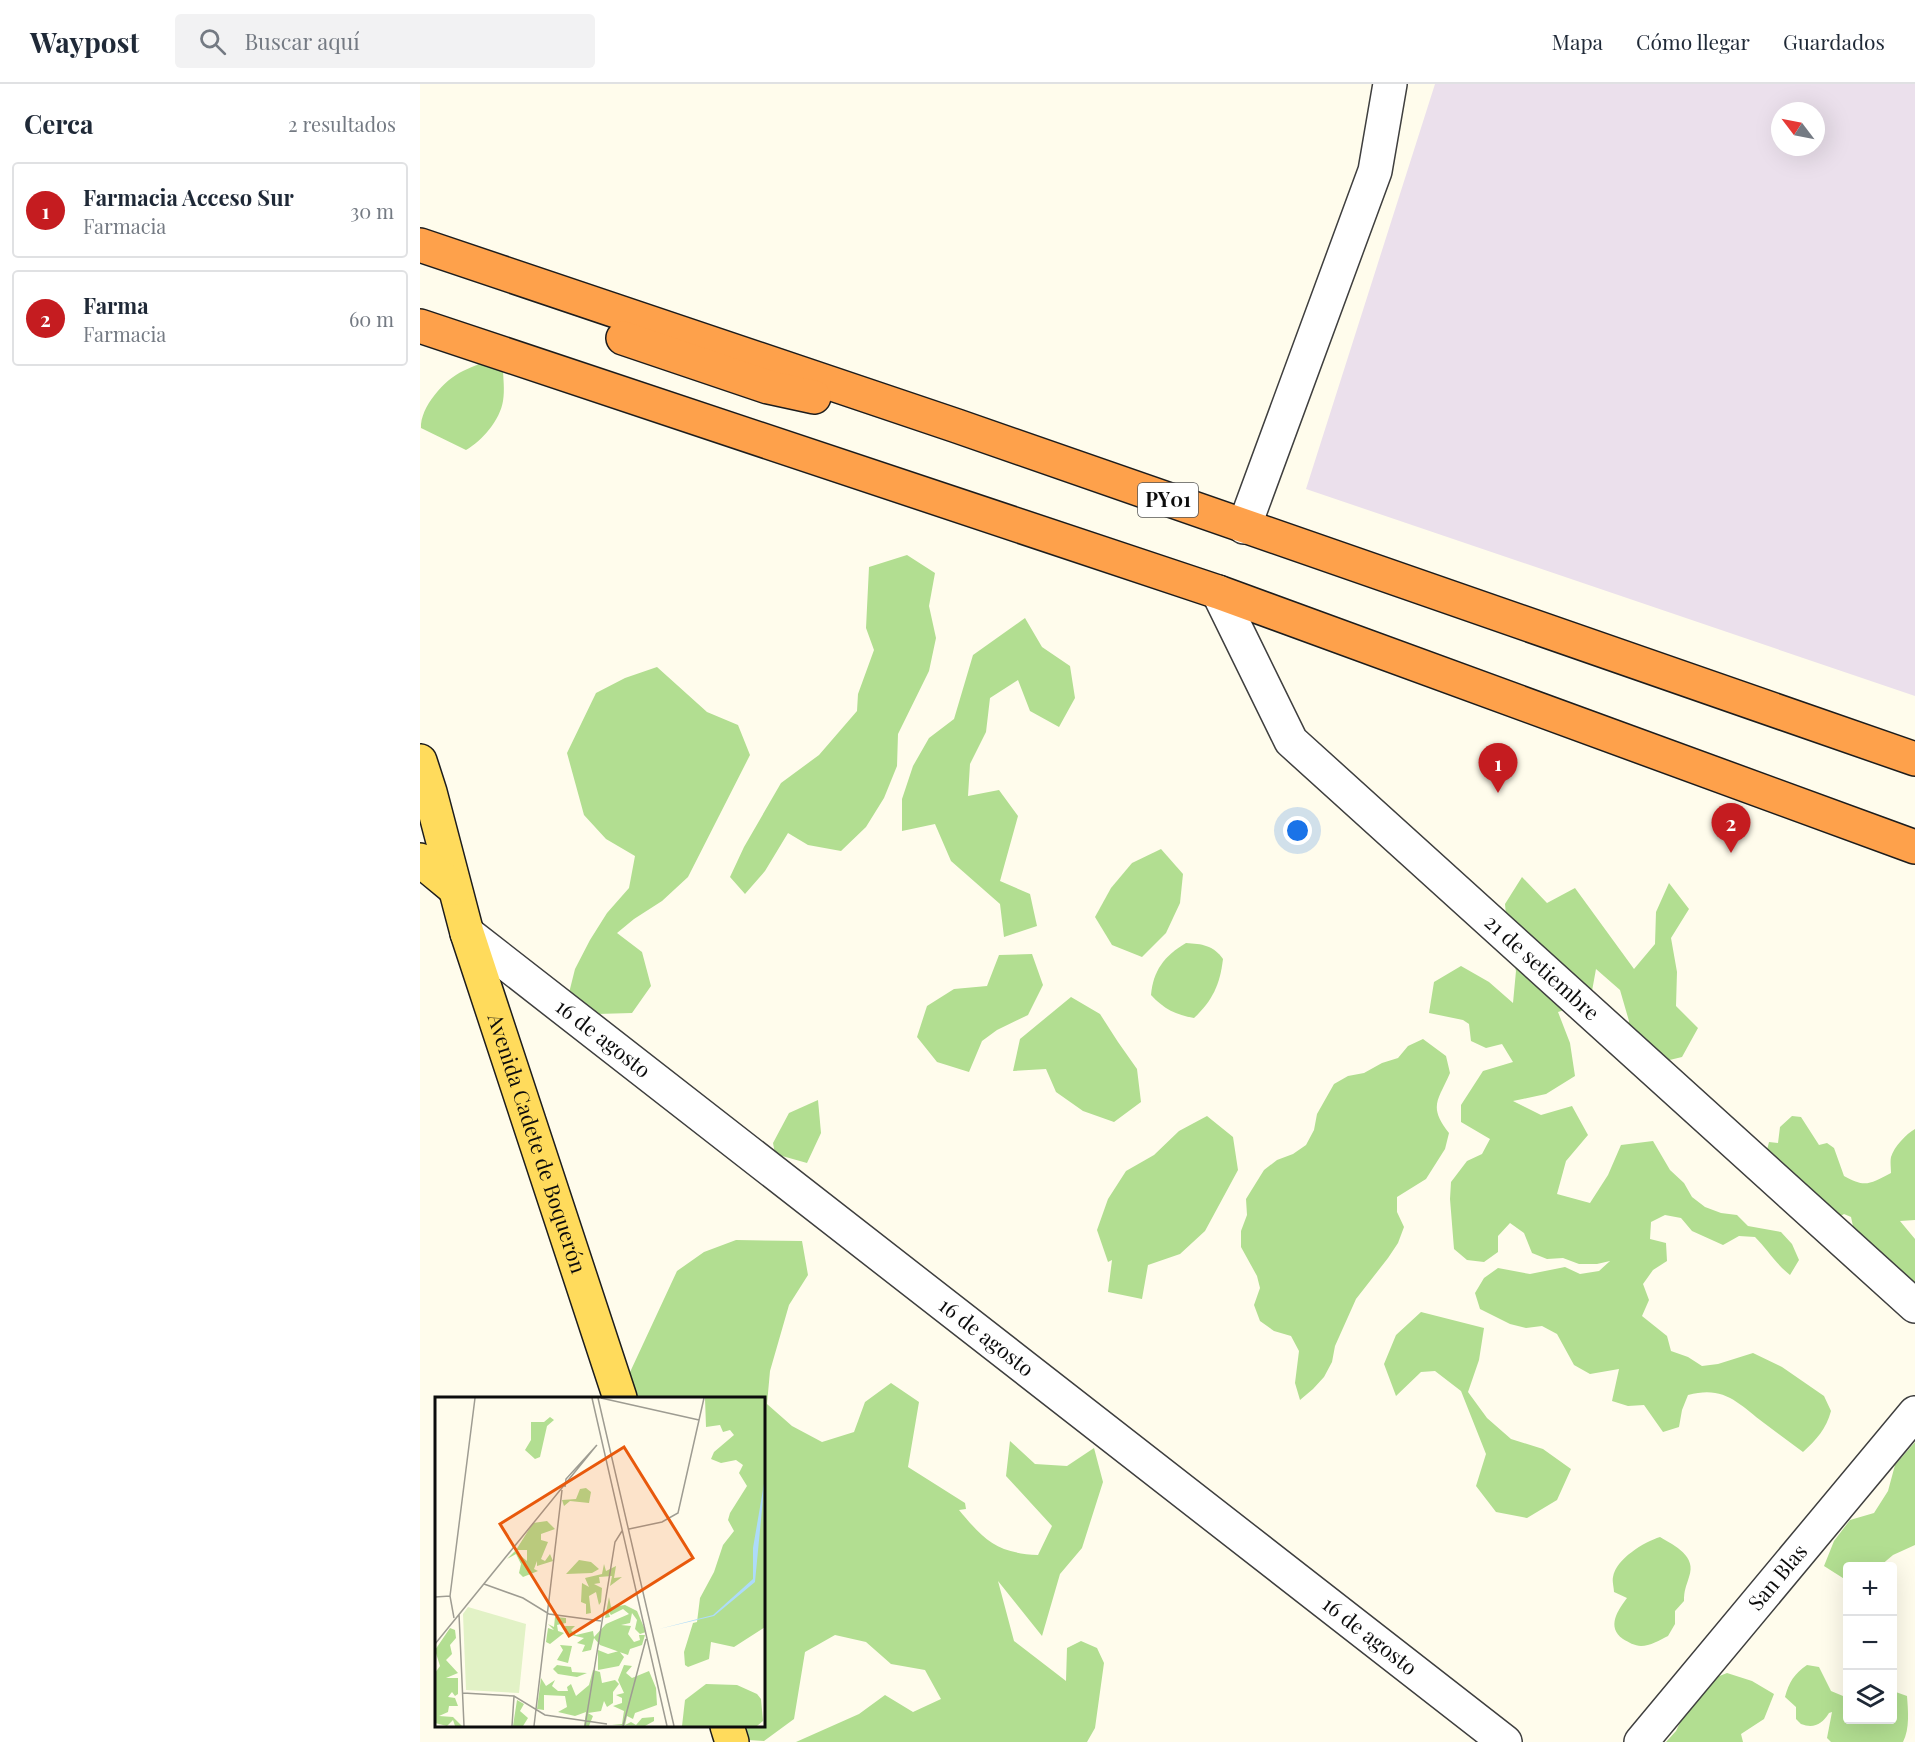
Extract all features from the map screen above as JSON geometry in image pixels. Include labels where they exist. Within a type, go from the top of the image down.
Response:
[{"type":"highway","name":"PY01","points":[[420,245],[957,426],[1915,759]]},
{"type":"highway","points":[[420,269],[768,387],[957,426]]},
{"type":"highway","points":[[420,326],[1218,592],[1915,847]]},
{"type":"main road","name":"Avenida Cadete de Boquerón","points":[[420,761],[467,933],[620,1397]]},
{"type":"main road","points":[[420,860],[454,888]]},
{"type":"main road","points":[[728,1727],[732,1742]]},
{"type":"street","points":[[1244,527],[1375,171],[1390,84]]},
{"type":"street","name":"21 de setiembre","points":[[1218,592],[1292,741],[1915,1306]]},
{"type":"street","name":"16 de agosto","points":[[467,933],[1505,1742]]},
{"type":"street","name":"San Blas","points":[[1641,1742],[1915,1413]]},
{"type":"shaded area","points":[[1435,84],[1915,84],[1915,696],[1306,489]]},
{"type":"green space","points":[[494,358],[503,367],[503,401],[494,422],[478,441],[466,450],[421,428],[429,403],[449,380],[463,371]]},
{"type":"green space","points":[[907,555],[935,573],[929,606],[936,638],[929,671],[898,734],[897,766],[884,798],[866,827],[841,851],[808,845],[788,833],[765,871],[745,894],[730,877],[744,847],[781,783],[819,755],[857,711],[858,694],[874,650],[866,628],[869,567]]},
{"type":"green space","points":[[1025,618],[1042,647],[1070,666],[1075,698],[1059,727],[1030,711],[1018,680],[990,698],[986,732],[970,764],[968,796],[999,790],[1018,816],[1000,881],[1030,894],[1037,926],[1004,937],[1000,904],[951,861],[935,824],[902,831],[902,799],[913,766],[929,738],[954,719],[973,655]]},
{"type":"green space","points":[[657,667],[707,712],[738,725],[750,755],[688,877],[662,901],[617,933],[642,952],[651,986],[632,1013],[597,1014],[567,1001],[575,969],[590,940],[607,913],[629,888],[635,856],[606,839],[584,815],[567,753],[596,693],[625,678]]},
{"type":"green space","points":[[1161,849],[1183,874],[1180,903],[1166,933],[1142,957],[1112,945],[1095,917],[1111,888],[1132,863]]},
{"type":"green space","points":[[1522,877],[1547,903],[1575,888],[1634,969],[1655,944],[1656,912],[1669,883],[1689,909],[1671,938],[1677,972],[1676,1006],[1698,1028],[1682,1057],[1649,1065],[1619,1053],[1629,1021],[1620,990],[1596,969],[1590,1002],[1558,1012],[1570,1043],[1575,1076],[1546,1094],[1513,1101],[1541,1115],[1572,1106],[1588,1135],[1566,1161],[1557,1194],[1590,1203],[1608,1175],[1621,1145],[1653,1141],[1670,1170],[1684,1183],[1692,1197],[1705,1207],[1721,1213],[1737,1215],[1748,1226],[1781,1232],[1792,1244],[1799,1260],[1790,1275],[1755,1237],[1739,1236],[1723,1245],[1692,1231],[1681,1218],[1665,1215],[1651,1222],[1650,1239],[1666,1243],[1667,1261],[1653,1270],[1643,1284],[1649,1300],[1642,1316],[1667,1336],[1671,1351],[1688,1357],[1702,1366],[1718,1364],[1753,1353],[1782,1367],[1824,1396],[1831,1411],[1829,1417],[1813,1443],[1803,1452],[1738,1403],[1721,1394],[1711,1392],[1688,1395],[1679,1427],[1663,1432],[1644,1405],[1628,1406],[1612,1401],[1619,1369],[1590,1374],[1574,1365],[1557,1334],[1542,1326],[1526,1328],[1510,1324],[1480,1309],[1475,1293],[1484,1278],[1498,1268],[1530,1274],[1565,1267],[1580,1274],[1599,1271],[1610,1261],[1579,1264],[1563,1258],[1547,1259],[1532,1253],[1524,1233],[1510,1223],[1498,1236],[1498,1252],[1484,1262],[1467,1260],[1454,1249],[1451,1182],[1467,1161],[1482,1154],[1490,1139],[1461,1122],[1461,1105],[1483,1071],[1513,1062],[1502,1044],[1486,1048],[1471,1041],[1469,1024],[1463,1020],[1429,1013],[1434,982],[1461,966],[1489,982],[1513,1003],[1516,971],[1508,938],[1505,904]]},
{"type":"green space","points":[[1186,943],[1207,946],[1223,959],[1215,991],[1194,1018],[1171,1011],[1151,995],[1154,979],[1161,965]]},
{"type":"green space","points":[[1032,954],[1043,985],[1028,1015],[997,1030],[982,1041],[969,1072],[937,1062],[917,1037],[927,1006],[954,989],[987,986],[999,955]]},
{"type":"green space","points":[[1071,997],[1100,1014],[1137,1069],[1141,1102],[1114,1122],[1083,1111],[1056,1092],[1046,1069],[1013,1071],[1020,1039]]},
{"type":"green space","points":[[1423,1039],[1446,1056],[1450,1073],[1437,1103],[1439,1116],[1449,1133],[1445,1149],[1426,1179],[1397,1197],[1397,1212],[1404,1227],[1398,1243],[1356,1299],[1324,1377],[1300,1400],[1295,1383],[1299,1351],[1291,1336],[1274,1331],[1260,1321],[1254,1305],[1260,1288],[1257,1276],[1241,1247],[1241,1231],[1247,1215],[1246,1199],[1264,1170],[1277,1160],[1293,1154],[1306,1145],[1314,1130],[1317,1114],[1334,1084],[1348,1076],[1364,1073],[1382,1063],[1398,1058],[1408,1046]]},
{"type":"green space","points":[[818,1100],[821,1133],[807,1163],[775,1154],[773,1143],[789,1113]]},
{"type":"green space","points":[[1207,1116],[1233,1137],[1238,1170],[1205,1231],[1180,1254],[1148,1265],[1142,1299],[1108,1292],[1112,1260],[1108,1262],[1097,1230],[1108,1199],[1126,1171],[1154,1155],[1179,1131]]},
{"type":"green space","points":[[1792,1116],[1801,1117],[1819,1145],[1827,1143],[1834,1148],[1844,1176],[1863,1183],[1872,1182],[1891,1173],[1893,1153],[1901,1141],[1915,1129],[1915,1220],[1900,1221],[1915,1239],[1915,1314],[1898,1313],[1882,1291],[1863,1256],[1851,1217],[1844,1214],[1814,1231],[1806,1231],[1787,1212],[1766,1154],[1769,1142],[1778,1143],[1780,1127]]},
{"type":"green space","points":[[736,1240],[802,1241],[808,1275],[789,1305],[770,1371],[767,1404],[792,1426],[822,1442],[854,1432],[865,1402],[891,1383],[919,1402],[908,1467],[965,1503],[966,1509],[959,1510],[977,1530],[1002,1548],[1038,1555],[1052,1526],[1006,1476],[1010,1441],[1035,1464],[1067,1466],[1094,1448],[1103,1482],[1082,1548],[1060,1574],[1042,1636],[998,1581],[1014,1641],[1066,1681],[1067,1648],[1081,1641],[1097,1648],[1104,1663],[1095,1728],[1087,1742],[796,1742],[859,1714],[885,1695],[913,1712],[941,1699],[925,1670],[891,1664],[866,1642],[835,1635],[805,1652],[794,1719],[764,1741],[732,1739],[726,1727],[765,1727],[765,1397],[618,1397],[677,1271],[704,1252]]},
{"type":"green space","points":[[1421,1312],[1484,1328],[1479,1360],[1468,1392],[1487,1418],[1511,1439],[1543,1449],[1571,1469],[1557,1500],[1527,1518],[1496,1512],[1476,1486],[1486,1454],[1461,1391],[1435,1371],[1421,1372],[1396,1396],[1384,1364],[1396,1335]]},
{"type":"green space","points":[[1915,1442],[1915,1545],[1893,1555],[1885,1562],[1843,1562],[1843,1578],[1824,1566],[1834,1541],[1850,1520],[1874,1513],[1888,1491],[1895,1465]]},
{"type":"green space","points":[[1660,1537],[1683,1552],[1690,1563],[1691,1570],[1684,1601],[1675,1611],[1675,1624],[1668,1636],[1651,1644],[1639,1646],[1623,1639],[1615,1629],[1615,1618],[1627,1598],[1614,1592],[1613,1577],[1615,1570],[1625,1558],[1639,1547]]},
{"type":"green space","points":[[1807,1665],[1819,1667],[1831,1691],[1843,1696],[1843,1724],[1897,1724],[1897,1692],[1907,1696],[1908,1725],[1903,1742],[1831,1742],[1827,1738],[1832,1712],[1817,1724],[1810,1726],[1801,1724],[1796,1719],[1796,1707],[1785,1697],[1788,1687]]},
{"type":"green space","points":[[1727,1673],[1752,1681],[1774,1694],[1764,1719],[1741,1734],[1743,1742],[1666,1742],[1676,1731],[1702,1683]]},
{"type":"place","name":"Farmacia Acceso Sur","points":[[1498,793]]},
{"type":"place","name":"Farma","points":[[1731,853]]}]
